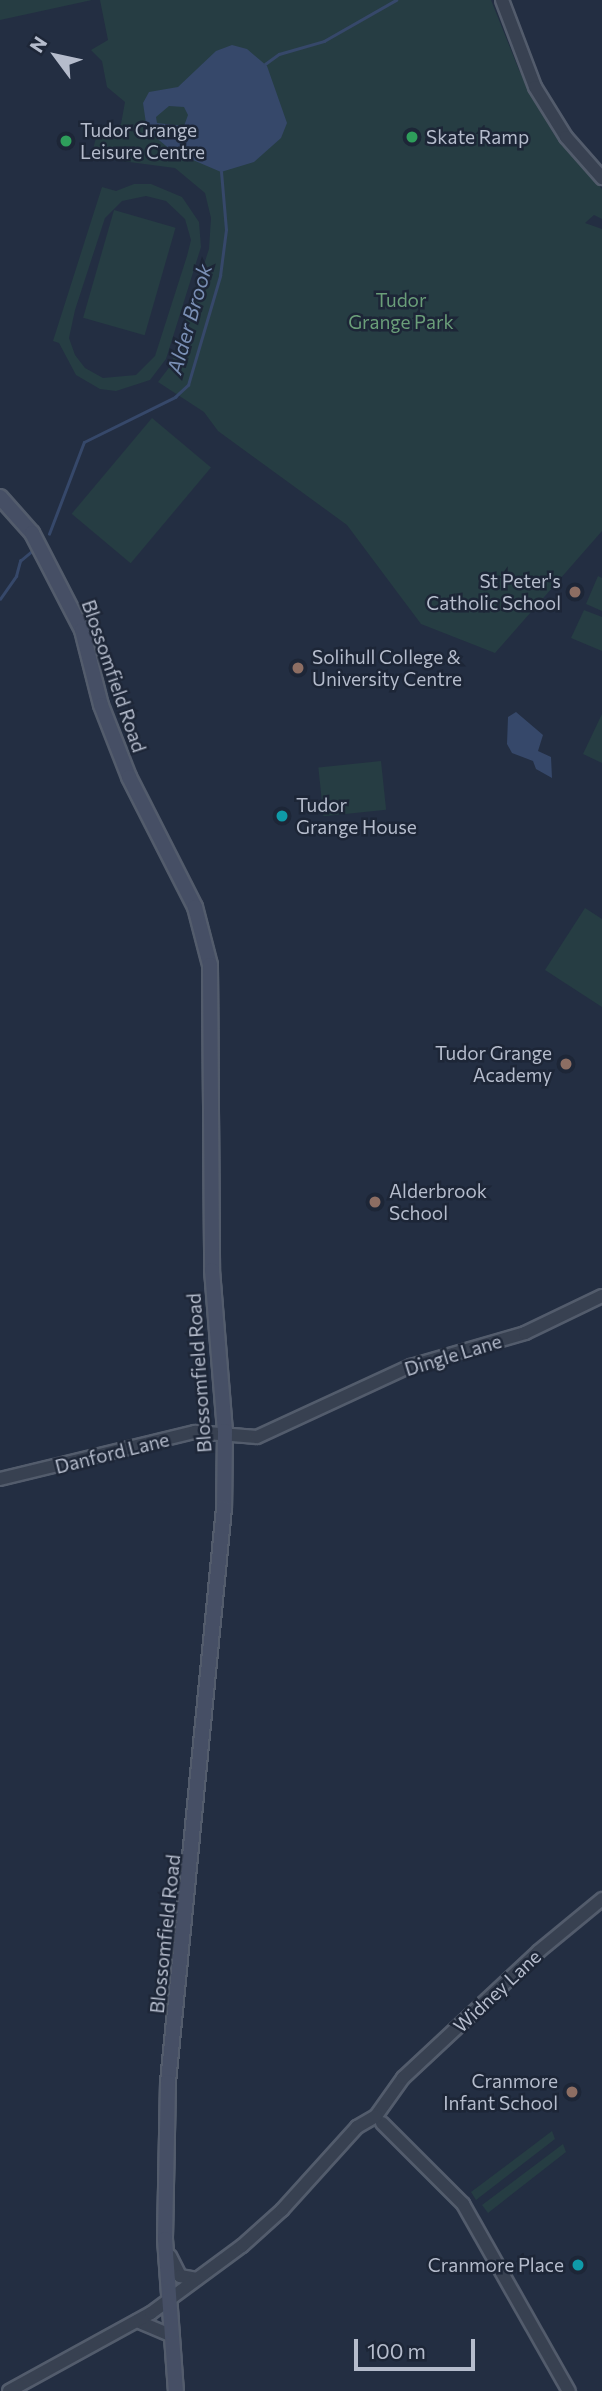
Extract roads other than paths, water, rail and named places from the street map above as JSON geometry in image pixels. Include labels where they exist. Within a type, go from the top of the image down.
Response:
[{"type":"main road","name":"Blossomfield Road","points":[[0,498],[32,533],[59,580],[82,630],[101,705],[129,777],[206,937],[212,1270],[225,1432],[224,1508],[204,1747],[168,2082],[165,2239],[167,2302],[176,2391]]},
{"type":"street","points":[[502,0],[540,96],[602,178]]},
{"type":"street","name":"Dingle Lane","points":[[225,1432],[257,1437],[273,1432],[411,1366],[524,1333],[602,1296]]},
{"type":"street","name":"Danford Lane","points":[[0,1479],[195,1432],[225,1432]]},
{"type":"street","name":"Widney Lane","points":[[9,2391],[167,2302],[282,2210],[357,2127],[382,2118],[396,2087],[539,1951],[602,1899]]},
{"type":"street","points":[[382,2118],[463,2204],[569,2391]]},
{"type":"street","points":[[165,2239],[173,2271],[197,2279]]},
{"type":"street","points":[[137,2321],[170,2335]]},
{"type":"water","points":[[232,45],[247,49],[267,66],[287,123],[281,138],[254,162],[221,172],[172,151],[147,130],[143,103],[149,92],[178,87],[216,51]],"holes":[[[169,106],[184,107],[188,115],[184,126],[157,123],[156,117]]]},
{"type":"water","points":[[516,712],[543,735],[538,751],[551,757],[552,778],[536,769],[533,761],[512,753],[507,744],[508,717]]},
{"type":"waterway","name":"Alder Brook","points":[[265,64],[279,54],[324,41],[396,0]]},
{"type":"waterway","name":"Alder Brook","points":[[49,534],[84,442],[175,397],[188,385],[220,276],[226,230],[221,172]]},
{"type":"waterway","name":"Alder Brook","points":[[0,599],[16,576],[20,561],[32,551]]},
{"type":"place","name":"Skate Ramp","points":[[412,137]]},
{"type":"place","name":"Tudor Grange Leisure Centre","points":[[66,141]]},
{"type":"place","name":"St Peter's Catholic School","points":[[575,592]]},
{"type":"place","name":"Solihull College & University Centre","points":[[298,668]]},
{"type":"place","name":"Tudor Grange House","points":[[282,816]]},
{"type":"place","name":"Tudor Grange Academy","points":[[566,1064]]},
{"type":"place","name":"Alderbrook School","points":[[375,1202]]},
{"type":"place","name":"Cranmore Infant School","points":[[572,2092]]},
{"type":"place","name":"Cranmore Place","points":[[578,2265]]},
{"type":"park label","name":"Tudor Grange Park","points":[[401,311]]}]
